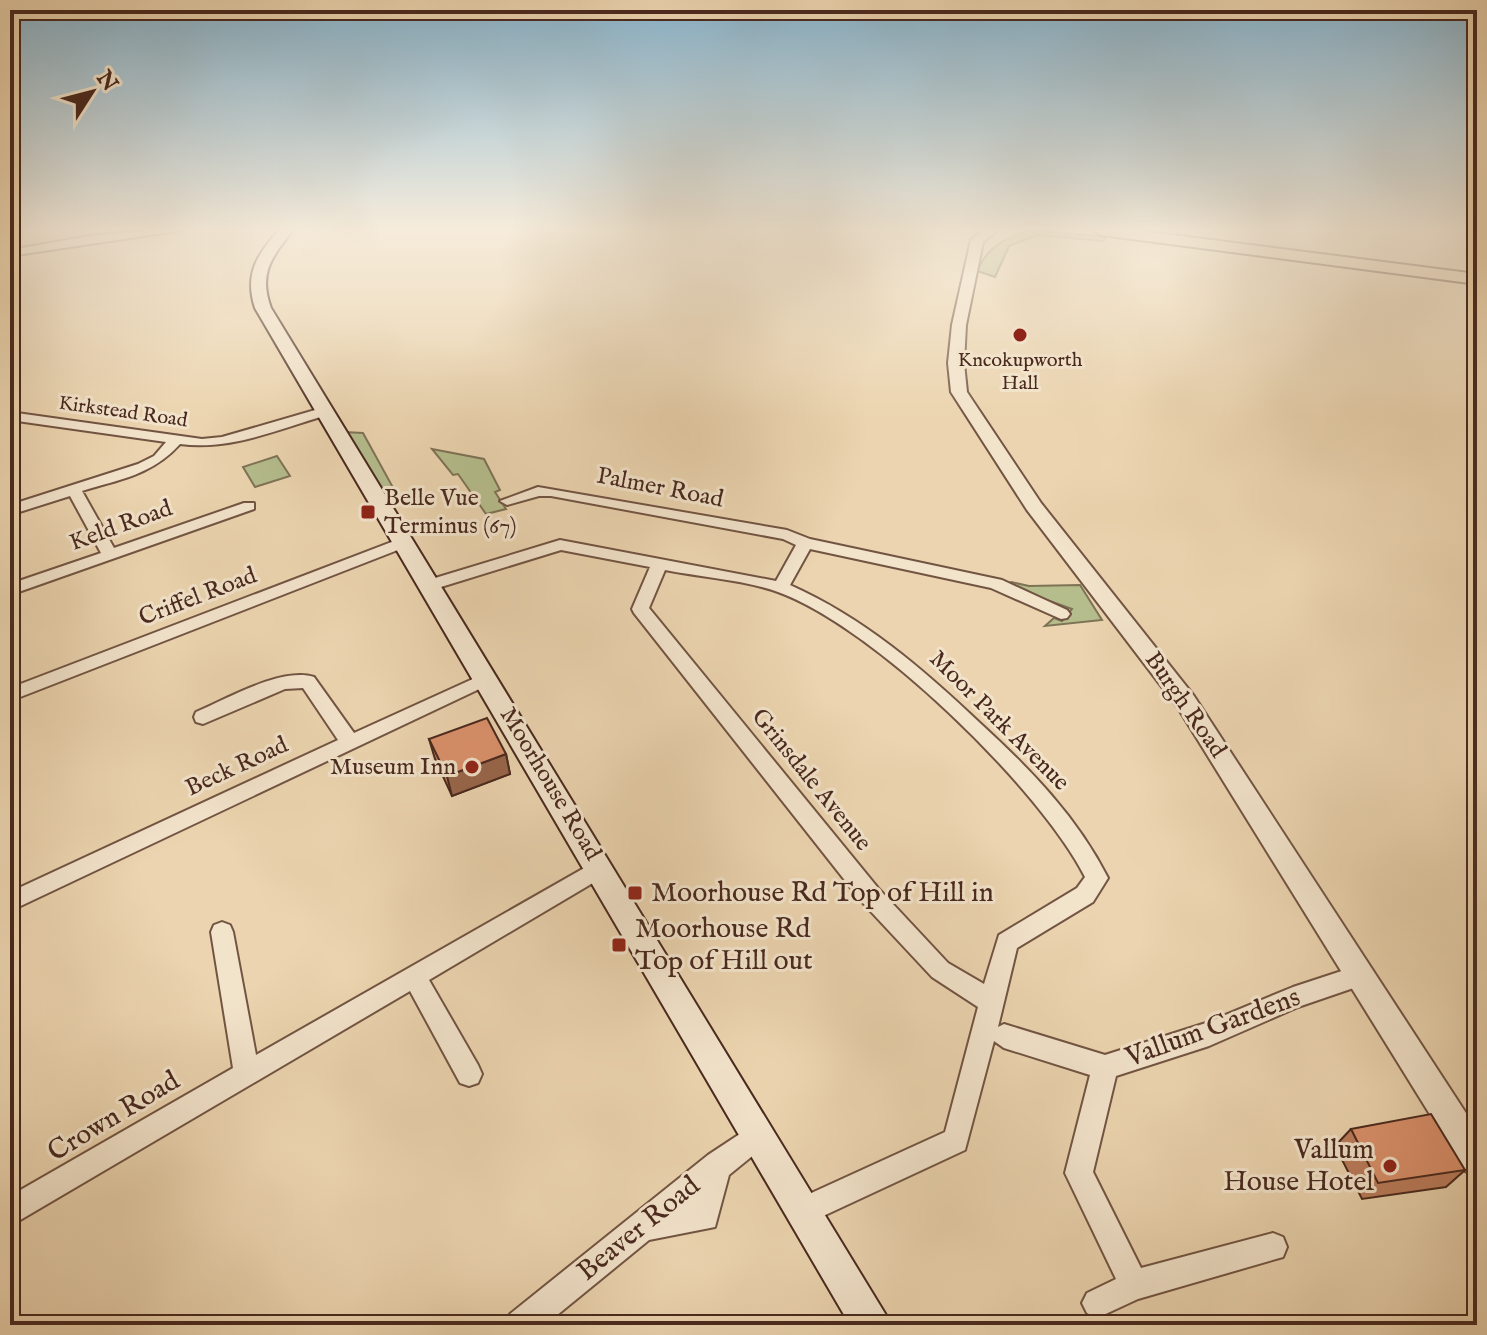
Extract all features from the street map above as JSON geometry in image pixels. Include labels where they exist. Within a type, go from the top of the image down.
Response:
[{"type":"main road","name":"Moorhouse Road","points":[[257,292],[322,412],[600,868],[872,1325]]},
{"type":"street","name":"Burgh Road","points":[[964,292],[956,363],[959,392],[1034,506],[1186,702],[1477,1159]]},
{"type":"street","name":"Kirkstead Road","points":[[10,416],[202,443],[223,441],[322,412]]},
{"type":"street","points":[[10,510],[143,467],[159,459],[175,441]]},
{"type":"street","points":[[74,490],[110,555]]},
{"type":"street","name":"Palmer Road","points":[[507,501],[538,491],[551,492],[787,535],[805,543],[996,584],[1061,614]]},
{"type":"street","name":"Keld Road","points":[[10,590],[249,506]]},
{"type":"street","name":"Criffel Road","points":[[10,695],[402,543]]},
{"type":"street","points":[[781,587],[805,543]]},
{"type":"street","name":"Moor Park Avenue","points":[[428,586],[560,545],[781,587],[827,608],[912,669],[1021,773],[1077,840],[1097,878],[1085,895],[1007,942],[956,1141],[806,1210]]},
{"type":"street","name":"Grinsdale Avenue","points":[[660,562],[640,609],[870,895],[940,970],[992,1002]]},
{"type":"street","name":"Beck Road","points":[[10,902],[486,679]]},
{"type":"street","points":[[203,717],[282,683],[308,681],[350,742]]},
{"type":"street","name":"Crown Road","points":[[10,1212],[600,868]]},
{"type":"street","points":[[222,932],[247,1073]]},
{"type":"street","name":"Vallum Gardens","points":[[1134,1285],[1079,1173],[1105,1067],[1209,1034],[1293,998],[1360,976]]},
{"type":"street","points":[[414,977],[469,1074]]},
{"type":"street","points":[[1004,1036],[1105,1067]]},
{"type":"street","name":"Beaver Road","points":[[521,1325],[758,1135]]},
{"type":"street","points":[[1097,1303],[1134,1285],[1273,1247]]},
{"type":"green space","points":[[344,432],[363,433],[396,493],[383,492]]},
{"type":"green space","points":[[432,449],[484,459],[500,490],[495,492],[506,509],[486,514],[458,474],[453,475]]},
{"type":"green space","points":[[277,456],[290,476],[255,487],[243,467]]},
{"type":"green space","points":[[1011,582],[1029,586],[1080,585],[1102,620],[1045,626],[1054,618],[1062,621],[1072,609],[1008,586]]},
{"type":"building","points":[[487,718],[506,754],[447,776],[429,739]]},
{"type":"building","points":[[1431,1114],[1465,1170],[1378,1183],[1351,1129]]},
{"type":"place","name":"Kncokupworth Hall","points":[[1020,335]]},
{"type":"place","name":"Belle Vue Terminus (67)","points":[[368,512]]},
{"type":"place","name":"Museum Inn","points":[[472,767]]},
{"type":"place","name":"Moorhouse Rd Top of Hill in","points":[[635,893]]},
{"type":"place","name":"Moorhouse Rd Top of Hill out","points":[[619,945]]},
{"type":"place","name":"Vallum House Hotel","points":[[1390,1166]]}]
